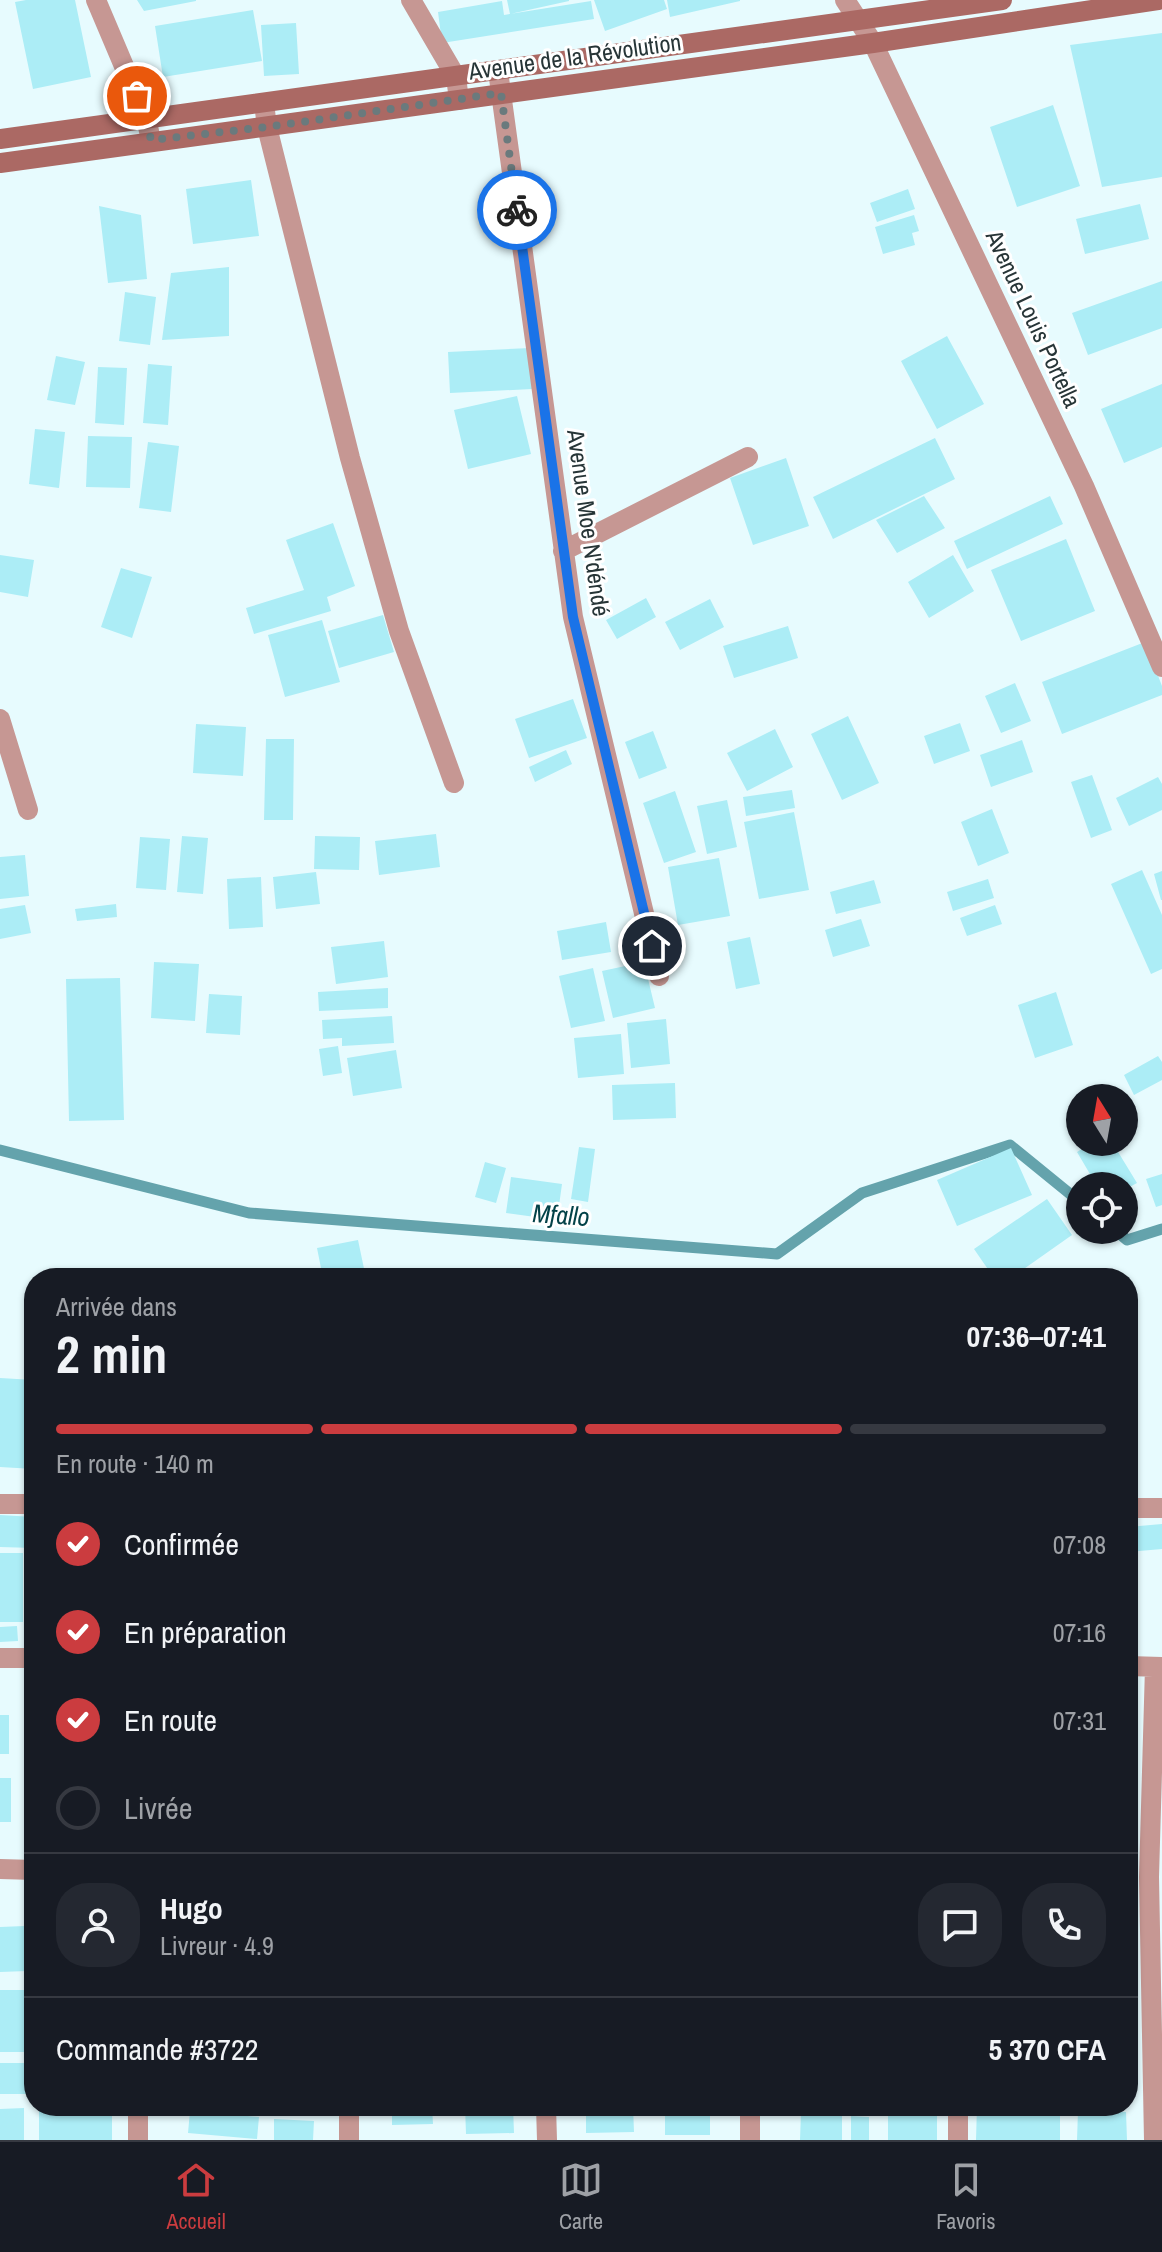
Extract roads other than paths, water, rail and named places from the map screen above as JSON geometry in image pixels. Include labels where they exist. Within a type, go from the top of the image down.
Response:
[{"type":"street","points":[[96,0],[146,118],[151,140]]},
{"type":"street","points":[[411,0],[456,77],[459,100]]},
{"type":"street","name":"Avenue Louis Portella","points":[[845,0],[873,43],[1084,486],[1162,667]]},
{"type":"street","name":"Avenue de la Révolution","points":[[0,139],[1002,0]]},
{"type":"street","name":"Avenue de la Révolution","points":[[0,163],[873,43],[1158,0]]},
{"type":"street","name":"Avenue Moe N'déndé","points":[[498,71],[573,617],[659,976]]},
{"type":"street","points":[[264,103],[267,127],[350,458],[399,631],[454,783]]},
{"type":"street","points":[[563,551],[748,457]]},
{"type":"street","points":[[0,719],[28,810]]},
{"type":"street","points":[[0,1504],[24,1504]]},
{"type":"street","points":[[1138,1508],[1162,1508]]},
{"type":"street","points":[[0,1658],[24,1658]]},
{"type":"street","points":[[1138,1666],[1158,1667],[1156,1805],[1149,1877],[1154,2140]]},
{"type":"street","points":[[0,1869],[24,1870]]},
{"type":"street","points":[[1138,1876],[1149,1877]]},
{"type":"street","points":[[138,2116],[138,2140]]},
{"type":"street","points":[[349,2116],[349,2140]]},
{"type":"street","points":[[546,2116],[547,2140]]},
{"type":"street","points":[[750,2116],[750,2140]]},
{"type":"street","points":[[958,2116],[958,2140]]},
{"type":"waterway","name":"Mfallo","points":[[0,1150],[249,1213],[777,1254],[862,1193],[1010,1145],[1066,1191]]},
{"type":"waterway","name":"Mfallo","points":[[1138,1237],[1162,1229]]}]
